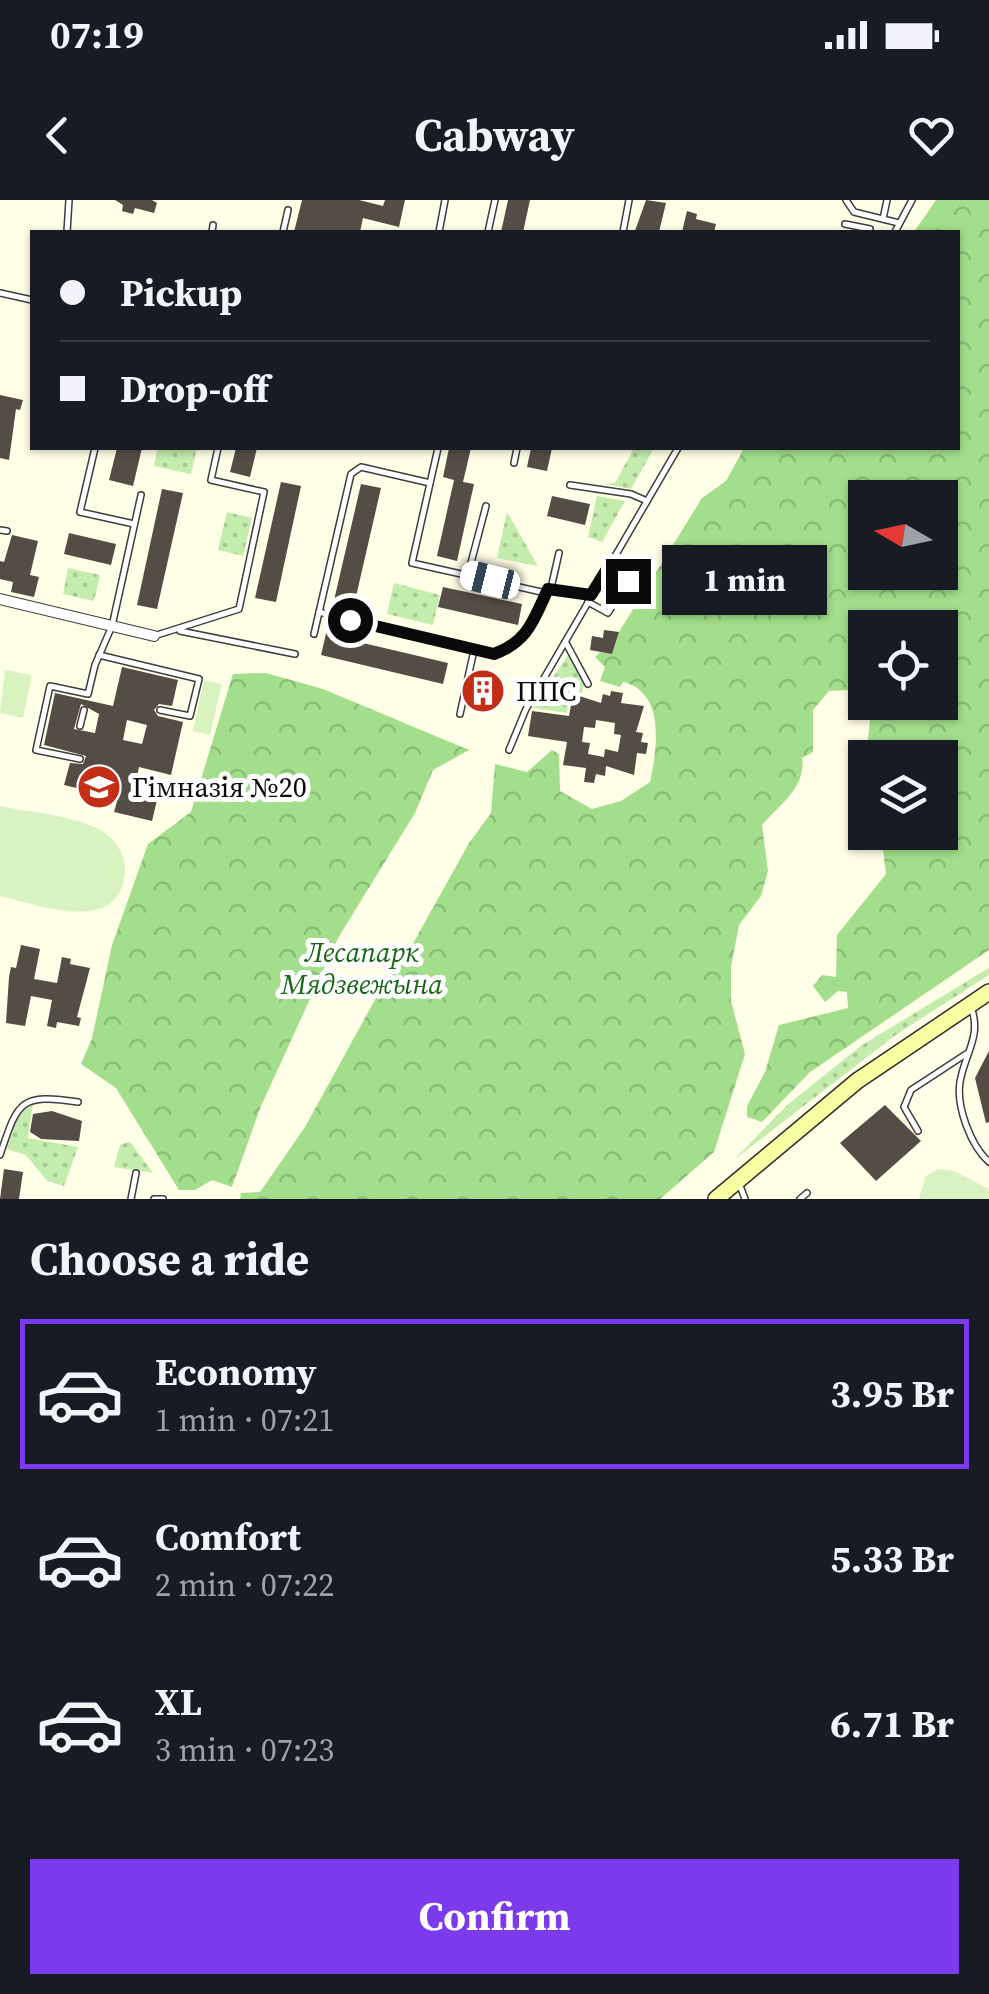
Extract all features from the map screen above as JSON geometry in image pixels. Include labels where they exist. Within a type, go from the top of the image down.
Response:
[{"type":"main road","points":[[716,1199],[858,1080],[989,992]]},
{"type":"street","points":[[0,599],[154,636]]},
{"type":"lane","points":[[68,230],[69,200]]},
{"type":"lane","points":[[438,230],[445,200]]},
{"type":"lane","points":[[488,230],[494,200]]},
{"type":"lane","points":[[623,230],[630,200]]},
{"type":"lane","points":[[846,200],[854,212],[900,223]]},
{"type":"lane","points":[[883,219],[887,200]]},
{"type":"lane","points":[[895,230],[912,200]]},
{"type":"lane","points":[[283,230],[288,210]]},
{"type":"lane","points":[[870,230],[872,216]]},
{"type":"lane","points":[[845,224],[866,230]]},
{"type":"lane","points":[[0,292],[30,300]]},
{"type":"lane","points":[[95,450],[80,512],[134,524]]},
{"type":"lane","points":[[154,636],[239,608],[264,492],[211,480],[218,450]]},
{"type":"lane","points":[[438,450],[412,563],[590,598],[608,613],[628,581],[607,569]]},
{"type":"lane","points":[[514,463],[517,450]]},
{"type":"lane","points":[[508,750],[526,709],[677,450]]},
{"type":"lane","points":[[314,634],[351,474],[361,467],[430,482]]},
{"type":"lane","points":[[570,486],[631,494],[647,502]]},
{"type":"lane","points":[[80,760],[36,750],[50,686],[87,697],[112,626],[140,496]]},
{"type":"lane","points":[[468,574],[486,506]]},
{"type":"lane","points":[[350,620],[494,654],[510,648],[537,622],[558,553]]},
{"type":"lane","points":[[319,612],[330,614]]},
{"type":"lane","points":[[177,630],[295,654]]},
{"type":"lane","points":[[566,644],[588,684]]},
{"type":"lane","points":[[460,714],[474,650]]},
{"type":"lane","points":[[99,655],[199,679],[190,716],[160,710]]},
{"type":"lane","points":[[80,726],[84,710]]},
{"type":"lane","points":[[970,1004],[978,1026],[959,1091],[971,1140],[989,1162]]},
{"type":"lane","points":[[918,1131],[904,1106],[911,1090],[969,1053]]},
{"type":"lane","points":[[0,1156],[15,1111],[25,1102],[38,1096],[78,1102]]},
{"type":"lane","points":[[131,1199],[136,1173]]},
{"type":"lane","points":[[738,1180],[745,1199]]},
{"type":"lane","points":[[800,1199],[807,1193]]},
{"type":"lane","points":[[154,1199],[163,1199]]},
{"type":"green space","points":[[936,200],[989,200],[989,950],[810,1072],[762,1122],[747,1117],[747,1106],[765,1072],[779,1025],[848,1008],[847,992],[838,991],[825,1002],[813,986],[822,975],[836,977],[837,935],[886,874],[883,850],[958,850],[958,740],[868,740],[870,720],[958,720],[958,610],[848,610],[848,690],[829,691],[813,710],[813,752],[802,758],[796,787],[762,825],[768,871],[761,896],[739,925],[731,967],[731,1001],[745,1054],[714,1152],[660,1199],[240,1199],[241,1193],[260,1192],[305,1127],[377,996],[405,958],[469,843],[491,813],[495,764],[527,772],[552,750],[559,754],[560,791],[592,809],[621,801],[650,782],[656,739],[652,710],[637,688],[623,682],[620,687],[600,681],[605,667],[595,657],[600,652],[612,654],[619,632],[702,498],[726,481],[743,450],[960,450],[960,230],[915,230]]},
{"type":"green space","points":[[158,450],[197,450],[191,474],[154,466]]},
{"type":"green space","points":[[633,450],[653,450],[631,489],[605,484],[615,483]]},
{"type":"green space","points":[[597,496],[625,501],[602,542],[588,537]]},
{"type":"green space","points":[[227,512],[252,518],[243,556],[218,550]]},
{"type":"green space","points":[[507,512],[538,566],[497,558]]},
{"type":"green space","points":[[68,568],[100,575],[94,601],[63,594]]},
{"type":"green space","points":[[394,583],[440,595],[433,625],[387,614]]},
{"type":"green space","points":[[568,655],[584,684],[582,693],[570,691],[567,713],[533,708]]},
{"type":"green space","points":[[5,670],[32,675],[23,718],[0,713]]},
{"type":"green space","points":[[266,673],[323,689],[469,750],[433,770],[415,813],[338,938],[261,1106],[232,1187],[212,1180],[195,1190],[179,1190],[116,1088],[81,1064],[92,1038],[112,945],[148,844],[191,812],[233,674]]},
{"type":"green space","points":[[204,680],[222,684],[210,735],[193,731]]},
{"type":"green space","points":[[0,806],[69,818],[105,833],[124,862],[119,893],[108,905],[74,912],[0,896]]},
{"type":"green space","points":[[989,968],[989,975],[897,1034],[735,1159],[786,1106],[862,1045]]},
{"type":"green space","points":[[33,1104],[28,1138],[78,1147],[64,1186],[47,1181],[26,1155],[7,1149],[19,1114]]},
{"type":"green space","points":[[128,1142],[153,1173],[114,1167],[120,1145]]},
{"type":"green space","points":[[938,1169],[954,1171],[989,1189],[989,1199],[919,1199],[925,1177]]},
{"type":"building","points":[[115,200],[157,203],[154,213],[135,208],[133,214],[122,211],[123,205]]},
{"type":"building","points":[[302,200],[359,200],[383,206],[385,200],[405,200],[399,227],[363,218],[360,230],[294,230]]},
{"type":"building","points":[[508,200],[530,200],[523,230],[501,230]]},
{"type":"building","points":[[646,200],[666,203],[659,230],[635,230]]},
{"type":"building","points":[[687,211],[697,214],[696,219],[716,224],[714,230],[682,230]]},
{"type":"building","points":[[0,395],[23,400],[20,410],[16,409],[9,460],[0,458]]},
{"type":"building","points":[[116,450],[142,450],[133,486],[109,480]]},
{"type":"building","points":[[236,450],[257,450],[250,477],[230,472]]},
{"type":"building","points":[[449,450],[471,450],[463,482],[474,484],[457,561],[437,556],[454,480],[443,477]]},
{"type":"building","points":[[531,450],[552,450],[547,471],[527,467]]},
{"type":"building","points":[[281,482],[301,486],[276,602],[255,598]]},
{"type":"building","points":[[361,484],[381,488],[352,614],[345,620],[349,626],[346,639],[448,663],[443,684],[321,655],[329,621],[336,616],[332,609]]},
{"type":"building","points":[[162,489],[183,493],[157,609],[137,605]]},
{"type":"building","points":[[552,496],[590,504],[585,525],[547,516]]},
{"type":"building","points":[[69,533],[116,544],[111,565],[64,554]]},
{"type":"building","points":[[12,535],[38,541],[30,575],[39,577],[34,597],[11,592],[13,582],[0,579],[0,561],[4,562]]},
{"type":"building","points":[[443,587],[522,604],[518,625],[438,607]]},
{"type":"building","points":[[604,630],[619,632],[612,654],[590,650],[592,636],[603,638]]},
{"type":"building","points":[[122,667],[178,680],[172,706],[159,704],[154,710],[158,716],[183,722],[171,775],[139,767],[134,791],[158,796],[152,821],[114,812],[118,798],[64,785],[70,763],[83,764],[86,756],[44,745],[55,693],[113,706]],"holes":[[[81,704],[99,714],[95,733],[74,729]],[[127,720],[147,725],[142,744],[123,740]]]},
{"type":"building","points":[[611,691],[623,693],[621,703],[644,706],[636,732],[643,733],[641,742],[648,743],[646,754],[637,753],[634,775],[606,766],[605,776],[596,774],[594,783],[584,782],[586,768],[563,765],[567,742],[528,736],[532,711],[569,716],[573,694],[601,703],[603,694],[610,696]],"holes":[[[596,720],[615,723],[614,734],[621,735],[618,752],[605,749],[604,757],[588,754],[590,743],[582,742],[584,727],[595,728]]]},
{"type":"building","points":[[21,945],[40,949],[34,979],[57,983],[62,957],[71,959],[70,964],[90,968],[77,1017],[81,1018],[79,1026],[57,1022],[56,1028],[47,1026],[52,1000],[31,996],[25,1026],[6,1023],[9,977],[11,967],[16,968]]},
{"type":"building","points":[[989,1051],[989,1122],[986,1123],[975,1078]]},
{"type":"building","points":[[885,1105],[921,1141],[876,1181],[840,1143]]},
{"type":"building","points":[[52,1111],[82,1121],[79,1141],[41,1139],[30,1132],[33,1114]]},
{"type":"building","points":[[4,1169],[23,1172],[19,1199],[0,1199]]},
{"type":"place","name":"ППС","points":[[483,691]]},
{"type":"place","name":"Гімназія №20","points":[[99,787]]},
{"type":"route","points":[[350,620],[494,654],[510,648],[537,622],[548,589],[591,595],[607,569],[628,581]]},
{"type":"park label","name":"Лесапарк Мядзвежына","points":[[362,968]]}]
